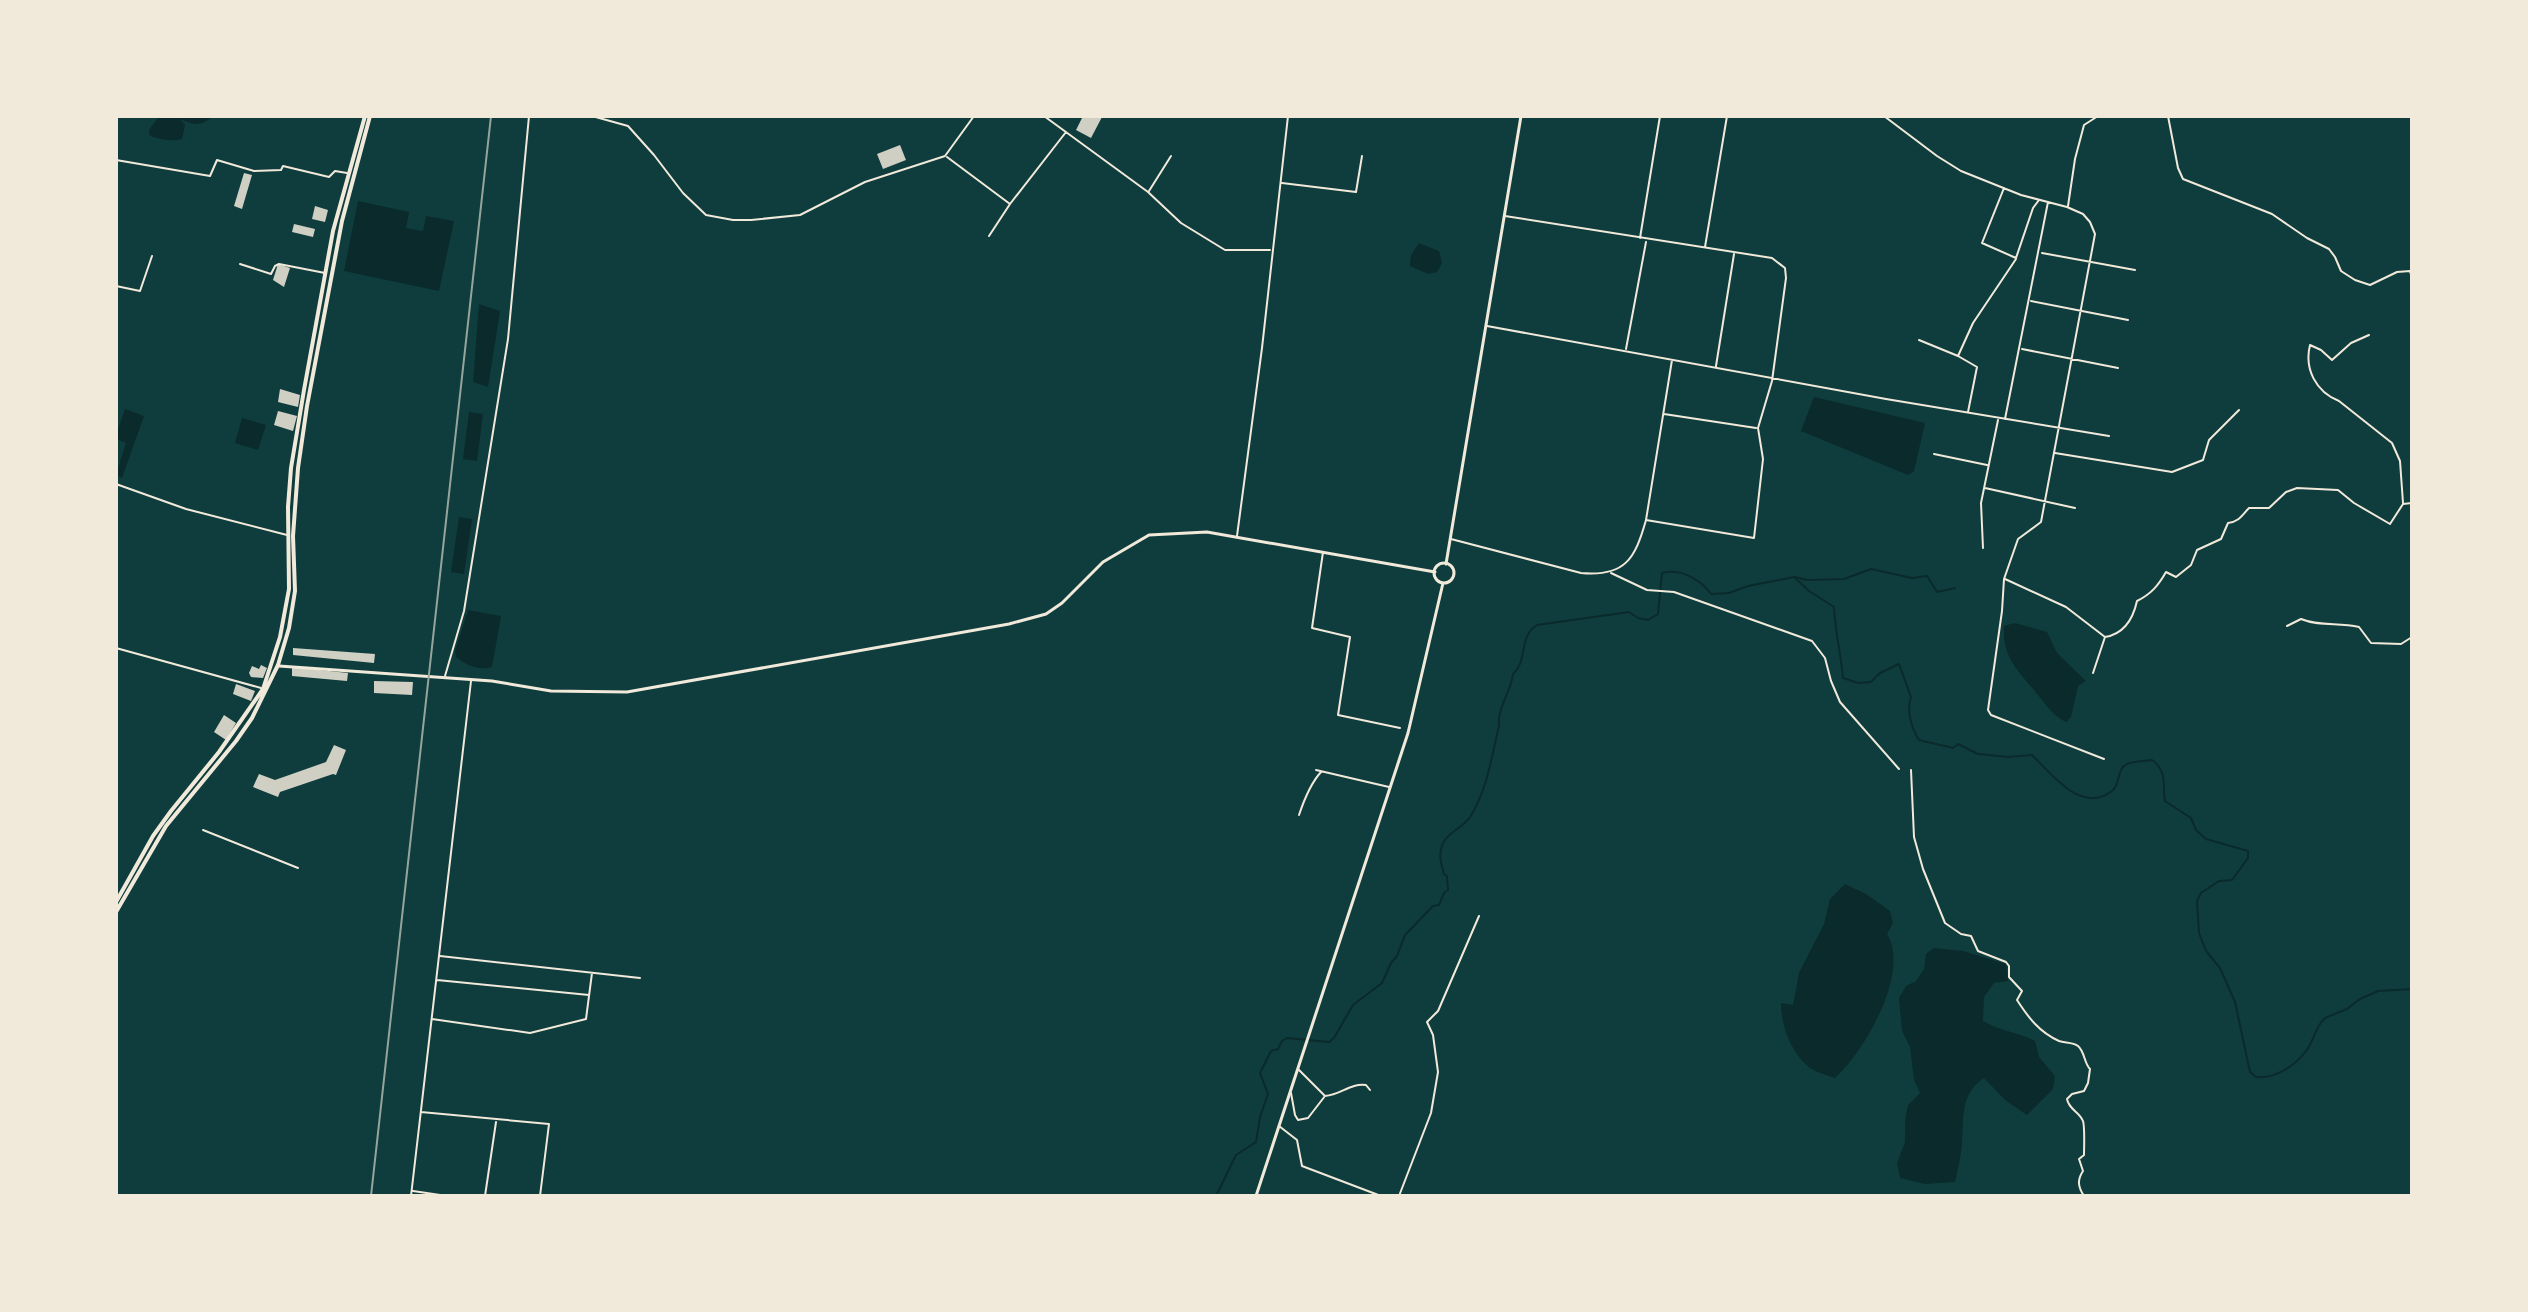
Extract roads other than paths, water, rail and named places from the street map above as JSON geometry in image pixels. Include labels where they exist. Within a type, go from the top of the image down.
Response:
[{"type":"highway","points":[[116,902],[153,836],[265,690],[288,599],[291,468],[325,273],[348,173],[368,116]]},
{"type":"highway","points":[[116,912],[166,826],[236,741],[278,665],[289,628],[295,591],[290,535],[318,344],[342,221],[368,116]]},
{"type":"street","points":[[444,677],[464,611],[508,339],[529,116]]},
{"type":"street","points":[[592,116],[628,126],[683,193],[706,215],[733,220],[800,215],[865,182],[945,156],[974,116]]},
{"type":"street","points":[[1044,116],[1148,192],[1181,223],[1225,250],[1272,251]]},
{"type":"street","points":[[1237,537],[1288,116]]},
{"type":"street","points":[[1446,564],[1521,116]]},
{"type":"street","points":[[1640,239],[1660,116]]},
{"type":"street","points":[[1704,248],[1727,116]]},
{"type":"street","points":[[1884,116],[1961,171],[2083,214],[2095,234],[2041,522],[2018,539],[2004,579],[1988,710],[1991,715],[2104,759]]},
{"type":"street","points":[[2067,207],[2084,125],[2098,116]]},
{"type":"street","points":[[2168,116],[2183,179],[2272,214],[2329,249],[2341,271],[2355,280],[2370,285],[2397,272],[2410,271],[2412,278]]},
{"type":"street","points":[[989,236],[1066,131]]},
{"type":"street","points":[[945,156],[1010,204]]},
{"type":"street","points":[[1148,192],[1171,156]]},
{"type":"street","points":[[1280,183],[1356,192],[1362,156]]},
{"type":"street","points":[[116,160],[210,176],[217,160],[254,171],[281,170],[283,166],[329,177],[335,171],[348,173]]},
{"type":"street","points":[[2004,188],[1982,243],[2016,258]]},
{"type":"street","points":[[1958,356],[1973,323],[2016,258],[2039,199]]},
{"type":"street","points":[[2005,420],[2048,202]]},
{"type":"street","points":[[1504,216],[1772,258],[1785,268],[1772,378],[1758,428],[1763,459],[1754,538],[1646,520]]},
{"type":"street","points":[[1626,351],[1646,240]]},
{"type":"street","points":[[1715,367],[1734,253]]},
{"type":"street","points":[[2042,253],[2135,270]]},
{"type":"street","points":[[116,286],[140,291],[152,256]]},
{"type":"street","points":[[240,264],[271,274],[279,264],[325,273]]},
{"type":"street","points":[[2031,301],[2128,320]]},
{"type":"street","points":[[1486,326],[1998,419],[2109,436]]},
{"type":"street","points":[[2004,579],[2066,607],[2105,637],[2117,636],[2131,620],[2137,601],[2153,592],[2166,572],[2176,577],[2191,565],[2197,550],[2221,539],[2228,523],[2244,516],[2249,508],[2269,508],[2286,492],[2297,488],[2338,490],[2390,524],[2403,504],[2400,461],[2392,443],[2339,401],[2330,398],[2313,380],[2308,365],[2310,345],[2332,360],[2351,343],[2369,335]]},
{"type":"street","points":[[1919,340],[1977,367],[1968,413]]},
{"type":"street","points":[[2022,349],[2118,368]]},
{"type":"street","points":[[1450,539],[1597,575],[1610,572],[1631,560],[1639,546],[1646,520],[1672,359]]},
{"type":"street","points":[[2054,452],[2172,472],[2203,460],[2209,440],[2239,410]]},
{"type":"street","points":[[1662,414],[1758,428]]},
{"type":"street","points":[[1983,548],[1981,503],[1998,419]]},
{"type":"street","points":[[1934,454],[1989,465]]},
{"type":"street","points":[[116,484],[186,509],[290,535]]},
{"type":"street","points":[[1984,487],[2075,508]]},
{"type":"street","points":[[2403,504],[2412,503]]},
{"type":"street","points":[[278,665],[471,679],[551,691],[627,692],[1009,624],[1046,614],[1062,603],[1103,562],[1149,535],[1207,532],[1435,572]]},
{"type":"street","points":[[1323,552],[1312,628],[1350,637],[1338,715],[1400,728]]},
{"type":"street","points":[[1446,564],[1452,567],[1454,575],[1450,581],[1443,583],[1436,579],[1435,572],[1438,565],[1446,564]]},
{"type":"street","points":[[1610,572],[1647,590],[1674,592],[1812,641],[1825,658],[1840,702],[1899,769]]},
{"type":"street","points":[[1256,1196],[1408,733],[1443,583]]},
{"type":"street","points":[[2287,626],[2301,619],[2315,625],[2342,623],[2359,627],[2371,643],[2401,644],[2412,637]]},
{"type":"street","points":[[2093,673],[2105,637]]},
{"type":"street","points":[[116,648],[265,690]]},
{"type":"street","points":[[411,1196],[471,679]]},
{"type":"street","points":[[1316,770],[1391,787]]},
{"type":"street","points":[[1911,770],[1914,837],[1945,923],[1961,934],[1971,936],[1978,951],[2006,962],[2009,977],[2022,991],[2017,1000],[2032,1022],[2059,1041],[2077,1045],[2090,1069],[2084,1091],[2067,1099],[2068,1106],[2084,1123],[2085,1151],[2079,1159],[2083,1171],[2078,1183],[2084,1196]]},
{"type":"street","points":[[1299,815],[1312,782],[1322,771]]},
{"type":"street","points":[[203,830],[298,868]]},
{"type":"street","points":[[1399,1196],[1431,1113],[1438,1072],[1433,1035],[1427,1022],[1438,1011],[1479,916]]},
{"type":"street","points":[[439,956],[640,978]]},
{"type":"street","points":[[431,1018],[530,1033],[586,1019],[592,973]]},
{"type":"street","points":[[436,980],[589,995]]},
{"type":"street","points":[[1298,1069],[1325,1096]]},
{"type":"street","points":[[1291,1092],[1298,1120],[1308,1118],[1325,1096],[1336,1095],[1356,1083],[1366,1085],[1370,1090]]},
{"type":"street","points":[[421,1112],[549,1124],[540,1196]]},
{"type":"street","points":[[485,1196],[496,1121]]},
{"type":"street","points":[[1279,1126],[1297,1140],[1302,1166],[1381,1196]]},
{"type":"street","points":[[412,1191],[447,1196]]},
{"type":"water","points":[[159,116],[213,116],[197,124],[180,119],[185,125],[182,139],[174,140],[150,136],[149,130]]},
{"type":"water","points":[[358,201],[409,212],[406,228],[423,231],[426,216],[454,221],[439,291],[344,271]]},
{"type":"water","points":[[1419,243],[1439,251],[1442,263],[1437,272],[1428,274],[1410,266],[1411,255]]},
{"type":"water","points":[[479,304],[500,311],[488,387],[473,382]]},
{"type":"water","points":[[1814,397],[1925,423],[1914,471],[1908,475],[1801,431]]},
{"type":"water","points":[[125,409],[144,416],[122,478],[116,475],[126,443],[116,439],[116,435]]},
{"type":"water","points":[[469,412],[483,414],[477,461],[463,459]]},
{"type":"water","points":[[242,418],[266,425],[258,450],[235,443]]},
{"type":"water","points":[[459,517],[472,519],[464,574],[451,572]]},
{"type":"water","points":[[468,610],[501,616],[492,667],[472,666],[456,657],[455,651]]},
{"type":"water","points":[[2015,623],[2047,632],[2057,653],[2086,681],[2078,686],[2071,717],[2066,722],[2047,707],[2009,656],[2004,626]]},
{"type":"water","points":[[1845,884],[1890,911],[1893,923],[1887,934],[1893,950],[1893,969],[1889,989],[1871,1031],[1835,1078],[1813,1070],[1797,1055],[1785,1030],[1781,1003],[1793,1005],[1799,973],[1824,924],[1830,899]]},
{"type":"water","points":[[1934,948],[1963,951],[2006,964],[2008,981],[1994,983],[1984,997],[1983,1021],[2035,1041],[2039,1057],[2055,1076],[2053,1089],[2027,1115],[2005,1100],[1984,1078],[1976,1084],[1965,1106],[1962,1148],[1955,1182],[1925,1184],[1900,1178],[1897,1163],[1905,1142],[1908,1105],[1920,1093],[1914,1080],[1910,1047],[1902,1031],[1899,998],[1906,986],[1916,981],[1924,969],[1926,954]]},
{"type":"waterway","points":[[1795,577],[1807,580],[1844,579],[1871,569],[1912,578],[1927,576],[1937,592],[1955,588]]},
{"type":"waterway","points":[[1216,1196],[1236,1155],[1256,1142],[1268,1094],[1260,1073],[1271,1051],[1278,1049],[1287,1038],[1329,1042],[1334,1038],[1353,1005],[1382,983],[1405,935],[1433,906],[1439,905],[1448,890],[1447,876],[1441,862],[1441,847],[1449,835],[1470,817],[1481,796],[1500,713],[1531,630],[1537,625],[1629,612],[1648,620],[1658,614],[1662,573],[1676,572],[1690,576],[1711,594],[1729,593],[1794,577],[1834,607],[1843,678],[1858,683],[1871,682],[1880,673],[1899,664],[1911,697],[1910,720],[1919,740],[1953,748],[1958,744],[1978,754],[2008,757],[2032,755],[2057,781],[2078,795],[2089,798],[2112,791],[2121,769],[2127,764],[2152,760],[2162,774],[2165,801],[2191,818],[2196,830],[2206,839],[2248,851],[2248,858],[2232,880],[2219,881],[2201,893],[2197,901],[2199,933],[2206,951],[2220,968],[2235,1002],[2250,1072],[2256,1077],[2277,1074],[2296,1062],[2309,1047],[2325,1018],[2378,991],[2412,989]]},
{"type":"railway","points":[[371,1196],[491,116]]}]
